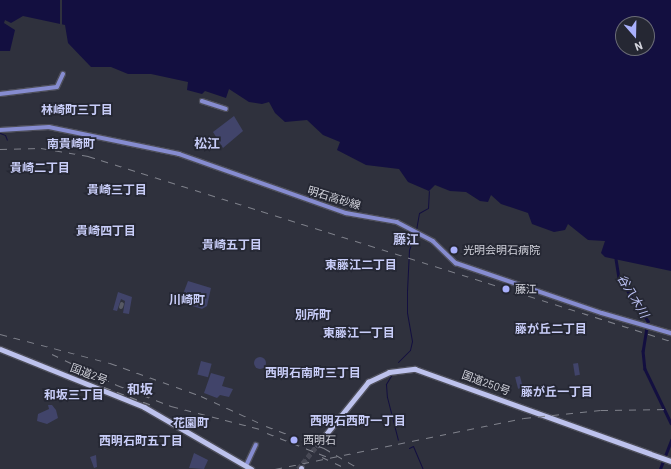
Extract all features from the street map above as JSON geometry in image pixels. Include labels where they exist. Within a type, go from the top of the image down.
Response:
[{"type":"highway","name":"国道2号","points":[[0,349],[144,407],[249,468]]},
{"type":"highway","name":"国道250号","points":[[401,370],[430,376],[671,461]]},
{"type":"highway","name":"国道250号","points":[[319,445],[362,391],[379,377],[401,370],[417,370],[620,443]]},
{"type":"main road","points":[[0,94],[57,87],[63,74]]},
{"type":"main road","points":[[202,101],[226,109]]},
{"type":"main road","name":"明石高砂線","points":[[0,130],[49,127],[179,154],[345,212],[391,220],[433,241],[456,263],[572,304],[671,333]]},
{"type":"main road","points":[[249,468],[256,445]]},
{"type":"shaded area","points":[[0,0],[671,0],[671,271],[605,257],[601,253],[605,241],[588,240],[568,224],[565,230],[554,232],[532,224],[528,213],[501,204],[491,195],[488,202],[480,201],[466,192],[450,191],[435,185],[429,191],[408,182],[399,169],[366,165],[337,150],[340,142],[323,135],[307,120],[285,122],[275,113],[269,102],[262,104],[249,102],[229,89],[226,98],[205,91],[202,94],[187,90],[188,82],[151,74],[128,74],[111,67],[91,67],[68,43],[65,25],[23,16],[11,23],[5,20],[4,23],[15,30],[10,51],[0,51]]},
{"type":"shaded area","points":[[234,116],[243,131],[223,148],[213,132]]},
{"type":"shaded area","points":[[188,281],[211,288],[207,306],[202,309],[180,302]]},
{"type":"shaded area","points":[[118,292],[132,297],[129,314],[123,313],[125,301],[121,299],[117,311],[113,310]]},
{"type":"shaded area","points":[[258,357],[262,357],[266,363],[262,369],[258,369],[254,365],[254,361]]},
{"type":"shaded area","points":[[201,361],[212,364],[208,377],[197,375]]},
{"type":"shaded area","points":[[578,363],[580,375],[575,376],[573,364]]},
{"type":"shaded area","points":[[211,373],[225,377],[222,386],[233,389],[229,397],[220,395],[217,398],[204,393]]},
{"type":"shaded area","points":[[520,376],[523,388],[518,389],[515,377]]},
{"type":"shaded area","points":[[48,405],[52,405],[56,410],[58,418],[47,424],[37,421],[38,414],[49,409]]},
{"type":"shaded area","points":[[194,453],[208,460],[204,469],[189,468]]},
{"type":"shaded area","points":[[96,455],[97,467],[94,468],[90,457]]},
{"type":"pier","points":[[60,0],[62,0],[62,25],[60,25]]},
{"type":"waterway","points":[[0,133],[5,135],[7,140]]},
{"type":"waterway","points":[[416,230],[419,213],[428,208],[429,191]]},
{"type":"waterway","points":[[398,362],[410,350],[412,341],[407,312],[407,291],[409,250],[415,233]]},
{"type":"waterway","name":"谷八木川","points":[[616,259],[619,278],[648,321],[643,351],[645,369],[671,423]]},
{"type":"waterway","points":[[392,374],[386,384],[387,397],[398,440]]},
{"type":"waterway","name":"谷八木川","points":[[660,469],[671,440]]},
{"type":"waterway","points":[[409,448],[413,446],[423,469]]},
{"type":"tunnel","points":[[298,469],[318,444]]},
{"type":"railway","points":[[0,149],[41,148],[88,156],[671,341]]},
{"type":"railway","points":[[0,334],[110,363],[201,396],[264,425]]},
{"type":"railway","points":[[52,354],[117,385],[171,406],[260,429]]},
{"type":"railway","points":[[104,387],[152,405]]},
{"type":"railway","points":[[275,469],[524,418],[601,410],[671,409]]},
{"type":"railway","points":[[266,426],[324,448],[360,469]]},
{"type":"railway","points":[[267,433],[328,457]]},
{"type":"railway","points":[[322,457],[348,469]]},
{"type":"place","name":"光明会明石病院","points":[[454,250]]},
{"type":"place","name":"藤江","points":[[506,289]]},
{"type":"place","name":"西明石","points":[[294,440]]},
{"type":"district","name":"林崎町三丁目","points":[[77,110]]},
{"type":"district","name":"松江","points":[[207,143]]},
{"type":"district","name":"南貴崎町","points":[[71,144]]},
{"type":"district","name":"貴崎二丁目","points":[[40,168]]},
{"type":"district","name":"貴崎三丁目","points":[[117,190]]},
{"type":"district","name":"貴崎四丁目","points":[[106,231]]},
{"type":"district","name":"藤江","points":[[406,239]]},
{"type":"district","name":"貴崎五丁目","points":[[232,245]]},
{"type":"district","name":"東藤江二丁目","points":[[361,265]]},
{"type":"district","name":"川崎町","points":[[187,300]]},
{"type":"district","name":"別所町","points":[[313,315]]},
{"type":"district","name":"藤が丘二丁目","points":[[551,329]]},
{"type":"district","name":"東藤江一丁目","points":[[359,333]]},
{"type":"district","name":"西明石南町三丁目","points":[[313,373]]},
{"type":"district","name":"和坂","points":[[140,389]]},
{"type":"district","name":"藤が丘一丁目","points":[[557,392]]},
{"type":"district","name":"和坂三丁目","points":[[74,395]]},
{"type":"district","name":"西明石西町一丁目","points":[[358,421]]},
{"type":"district","name":"花園町","points":[[191,423]]},
{"type":"district","name":"西明石町五丁目","points":[[141,441]]}]
